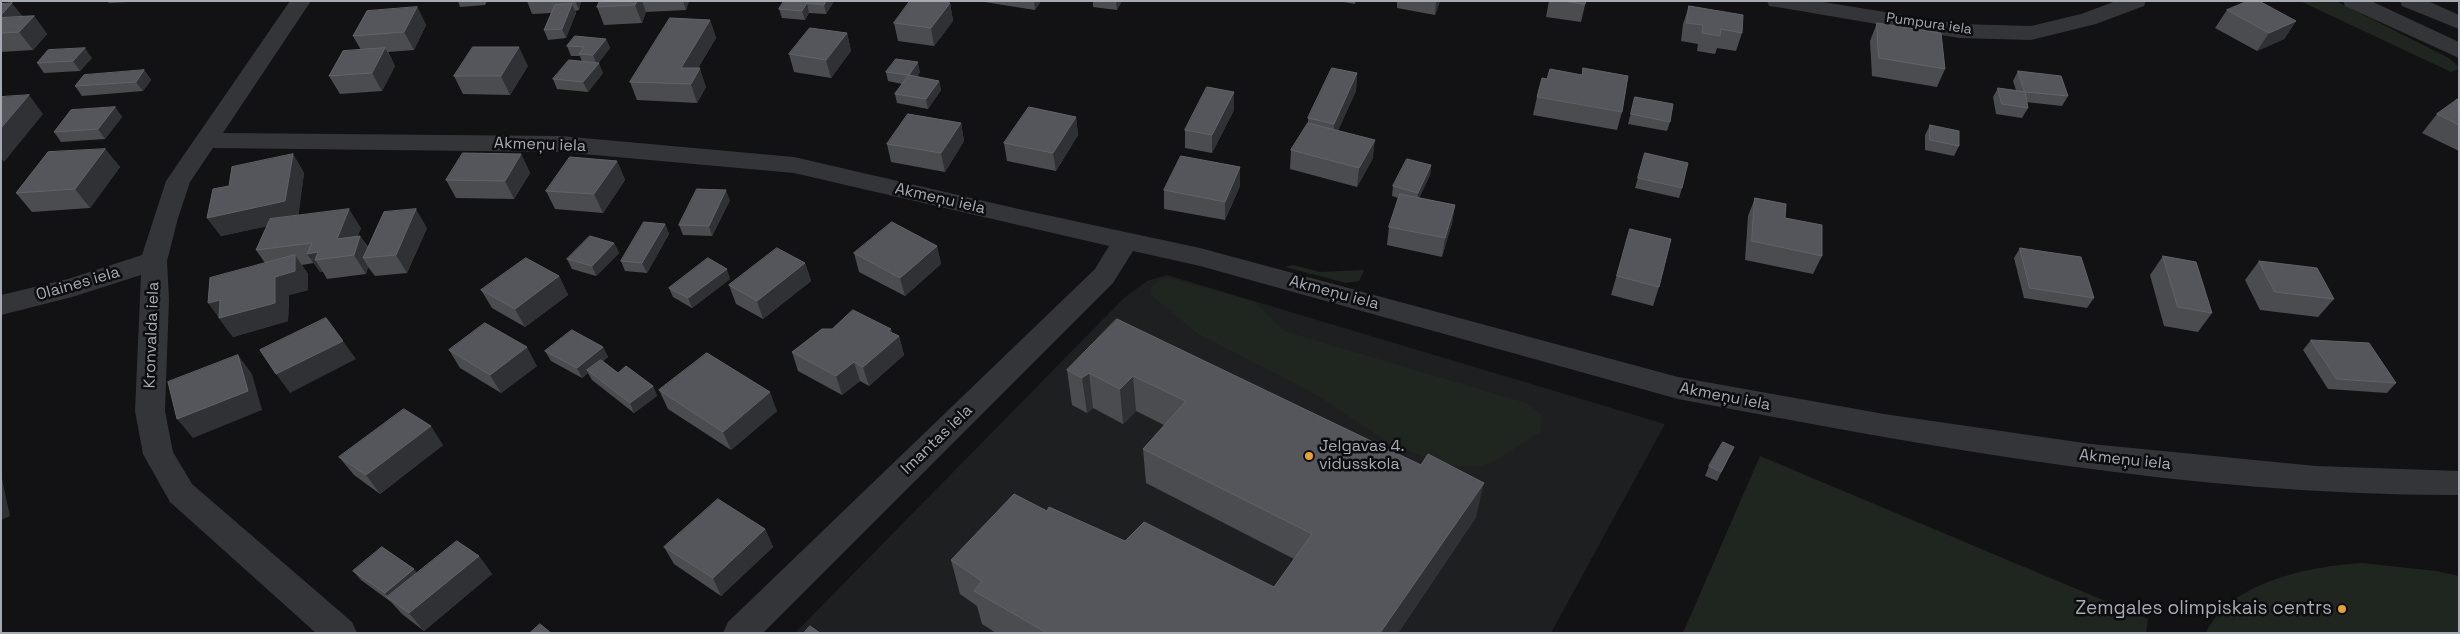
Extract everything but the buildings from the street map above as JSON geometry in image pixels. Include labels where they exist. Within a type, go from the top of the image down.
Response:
[{"type":"street","name":"Kronvalda iela","points":[[301,1],[178,181],[165,218],[154,261],[155,299],[150,412],[158,454],[181,493],[340,633]]},
{"type":"street","name":"Pumpura iela","points":[[1777,1],[1960,31],[2031,33],[2088,19],[2136,1]]},
{"type":"street","points":[[2353,1],[2459,51]]},
{"type":"street","points":[[2410,1],[2459,23]]},
{"type":"street","name":"Akmeņu iela","points":[[205,140],[561,144],[794,164],[1023,219],[1200,257],[1678,388],[2068,454],[2330,480],[2459,483]]},
{"type":"street","name":"Imantas iela","points":[[740,633],[1104,276],[1126,241]]},
{"type":"street","name":"Olaines iela","points":[[1,305],[72,288],[154,261]]},
{"type":"shaded area","points":[[2300,1],[2336,1],[2449,58],[2457,65],[2458,69],[2451,72]]},
{"type":"shaded area","points":[[1293,265],[1320,272],[1364,270],[1359,281],[1346,283],[1285,267]]},
{"type":"shaded area","name":"Jelgavas 4. vidusskola","points":[[1167,275],[1665,424],[1551,633],[795,633],[1124,298],[1147,281]]},
{"type":"shaded area","points":[[1170,278],[1255,302],[1284,331],[1526,403],[1542,415],[1540,432],[1495,461],[1481,466],[1453,466],[1411,452],[1387,442],[1315,394],[1197,333],[1150,294],[1152,286],[1161,279]]},
{"type":"shaded area","points":[[1760,456],[2148,619],[2146,633],[1683,633]]},
{"type":"shaded area","name":"Zemgales olimpiskais centrs","points":[[2362,563],[2436,571],[2459,576],[2459,633],[2206,633],[2218,615],[2233,601],[2253,589],[2297,573]]},
{"type":"place","name":"Jelgavas 4. vidusskola","points":[[1309,456]]},
{"type":"place","name":"Zemgales olimpiskais centrs","points":[[2342,609]]}]
